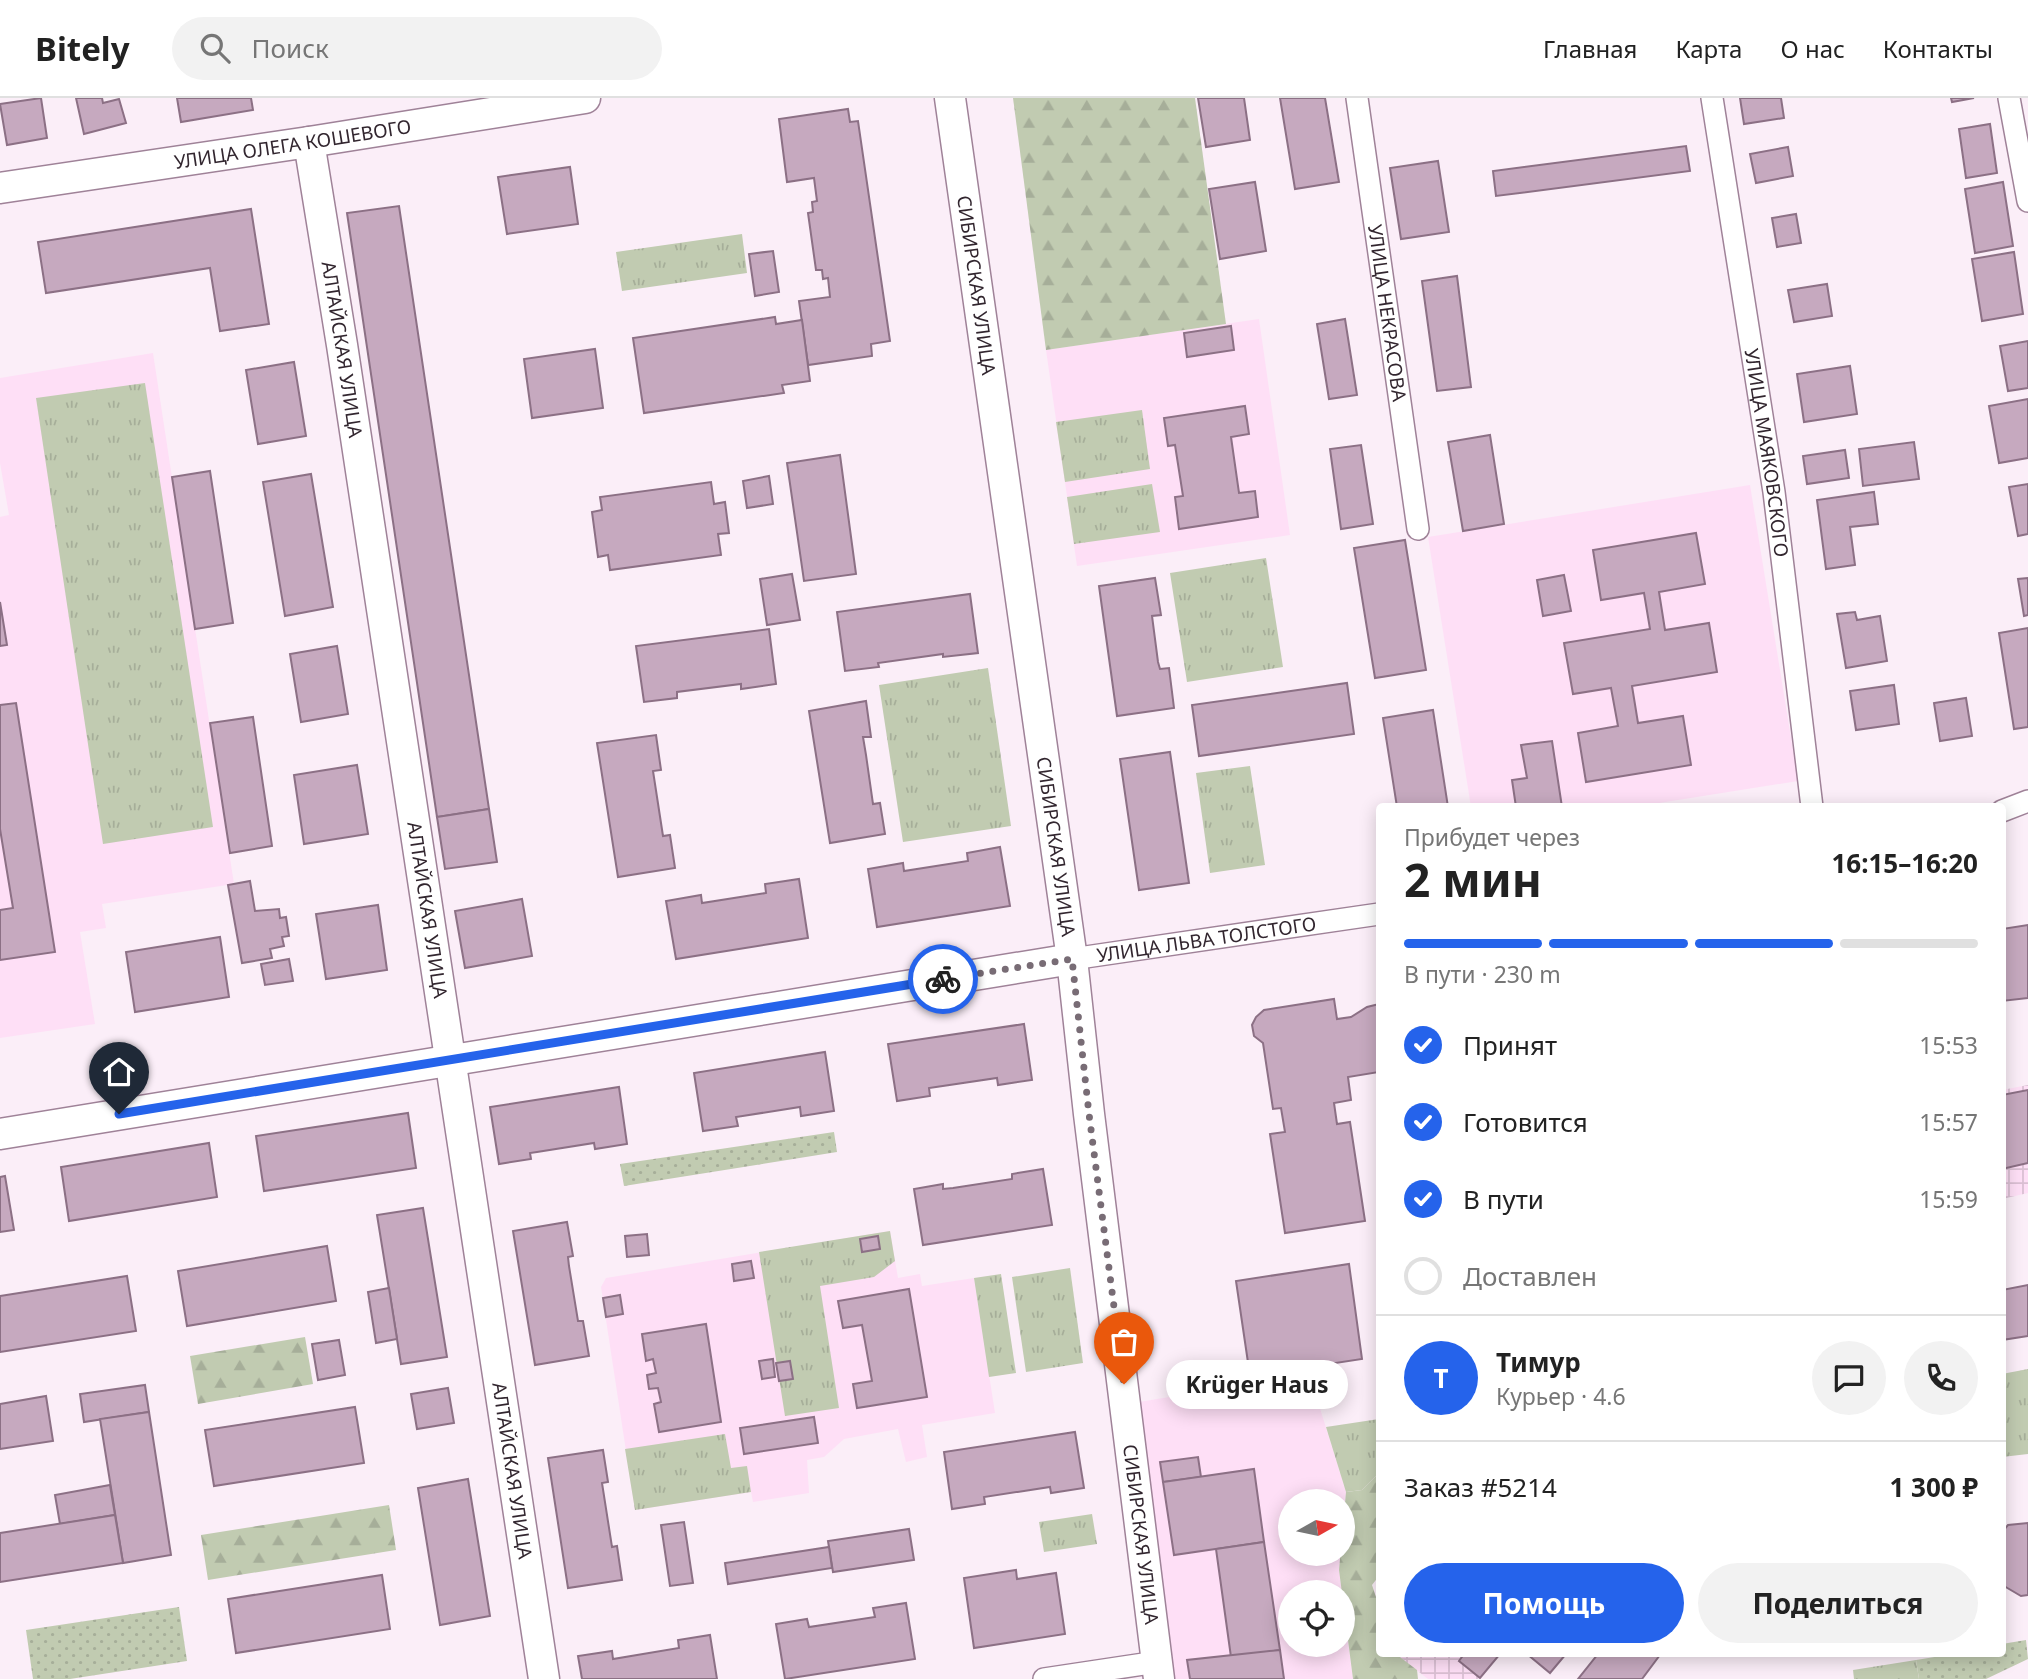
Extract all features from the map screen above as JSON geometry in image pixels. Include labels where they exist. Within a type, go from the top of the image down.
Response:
[{"type":"main road","name":"УЛИЦА ОЛЕГА КОШЕВОГО","points":[[0,188],[585,98]]},
{"type":"main road","name":"СИБИРСКАЯ УЛИЦА","points":[[950,98],[1072,959],[1158,1671]]},
{"type":"main road","name":"АЛТАЙСКАЯ УЛИЦА","points":[[309,142],[544,1679]]},
{"type":"main road","name":"УЛИЦА ЛЬВА ТОЛСТОГО","points":[[0,1134],[1072,959]]},
{"type":"street","name":"УЛИЦА НЕКРАСОВА","points":[[1357,98],[1418,529]]},
{"type":"street","name":"УЛИЦА МАЯКОВСКОГО","points":[[1712,98],[1774,492],[1812,803]]},
{"type":"street","points":[[2009,98],[2028,201]]},
{"type":"street","points":[[2006,809],[2028,801]]},
{"type":"street","name":"УЛИЦА ЛЬВА ТОЛСТОГО","points":[[1072,959],[1376,914]]},
{"type":"street","points":[[1044,1679],[1158,1671]]},
{"type":"shaded area","points":[[1259,319],[1290,535],[1077,566],[1046,350]]},
{"type":"shaded area","points":[[153,353],[234,884],[102,904],[106,928],[80,932],[95,1024],[0,1038],[0,517],[9,515],[0,463],[0,378]]},
{"type":"shaded area","points":[[1750,485],[1798,781],[1659,803],[1470,803],[1428,537]]},
{"type":"shaded area","points":[[2028,1085],[2028,1193],[2006,1198],[2006,1089]]},
{"type":"shaded area","points":[[890,1231],[898,1278],[920,1274],[922,1286],[974,1278],[995,1413],[922,1425],[927,1457],[906,1462],[898,1429],[844,1439],[824,1457],[807,1460],[809,1493],[753,1502],[751,1492],[635,1510],[601,1287],[606,1278]]},
{"type":"shaded area","points":[[1242,1385],[1318,1402],[1345,1489],[1278,1489],[1278,1566],[1340,1566],[1340,1580],[1278,1580],[1278,1657],[1350,1657],[1353,1679],[1175,1679],[1139,1402]]},
{"type":"shaded area","points":[[1400,1657],[1497,1657],[1479,1679],[1428,1679]]},
{"type":"green space","points":[[1013,98],[1195,98],[1226,324],[1046,350]]},
{"type":"green space","points":[[742,234],[747,273],[622,291],[616,252]]},
{"type":"green space","points":[[145,383],[213,827],[103,844],[36,398]]},
{"type":"green space","points":[[1142,410],[1150,469],[1065,482],[1056,422]]},
{"type":"green space","points":[[1152,484],[1160,532],[1074,544],[1067,497]]},
{"type":"green space","points":[[1266,558],[1283,667],[1187,682],[1170,573]]},
{"type":"green space","points":[[988,668],[1011,826],[903,842],[879,685]]},
{"type":"green space","points":[[1250,766],[1265,865],[1210,873],[1196,773]]},
{"type":"green space","points":[[834,1132],[837,1152],[624,1186],[620,1164]]},
{"type":"green space","points":[[890,1231],[895,1261],[874,1277],[820,1286],[839,1408],[785,1416],[759,1252]]},
{"type":"green space","points":[[1070,1268],[1083,1363],[1026,1372],[1012,1277]]},
{"type":"green space","points":[[1001,1274],[1016,1373],[989,1377],[974,1278]]},
{"type":"green space","points":[[305,1337],[313,1384],[198,1404],[190,1356]]},
{"type":"green space","points":[[2028,1369],[2028,1454],[2006,1457],[2006,1373]]},
{"type":"green space","points":[[1376,1419],[1376,1476],[1362,1490],[1345,1489],[1326,1427]]},
{"type":"green space","points":[[725,1434],[731,1468],[747,1466],[751,1492],[635,1510],[625,1449]]},
{"type":"green space","points":[[1376,1476],[1376,1580],[1372,1585],[1376,1597],[1376,1657],[1400,1657],[1417,1670],[1418,1679],[1353,1679],[1350,1657],[1355,1657],[1355,1580],[1340,1580],[1339,1570],[1339,1566],[1355,1566],[1355,1491],[1362,1490]]},
{"type":"green space","points":[[389,1505],[396,1550],[208,1580],[201,1535]]},
{"type":"green space","points":[[1092,1514],[1097,1544],[1044,1552],[1039,1522]]},
{"type":"green space","points":[[179,1607],[187,1661],[70,1679],[33,1679],[26,1630]]},
{"type":"green space","points":[[2026,1640],[2028,1659],[1986,1679],[1919,1679],[1916,1660],[1934,1657],[2006,1657],[2006,1643]]},
{"type":"green space","points":[[1916,1660],[1919,1679],[1854,1679],[1853,1670]]},
{"type":"building","points":[[41,98],[47,138],[7,145],[0,104]]},
{"type":"building","points":[[76,98],[102,98],[103,103],[119,99],[126,123],[84,134]]},
{"type":"building","points":[[177,98],[251,98],[253,110],[181,122]]},
{"type":"building","points":[[1198,98],[1244,98],[1250,140],[1206,147]]},
{"type":"building","points":[[1280,98],[1325,98],[1339,182],[1295,189]]},
{"type":"building","points":[[1740,98],[1781,98],[1784,118],[1744,124]]},
{"type":"building","points":[[1951,98],[1974,98],[1952,102]]},
{"type":"building","points":[[848,109],[850,122],[858,121],[890,341],[871,344],[872,356],[808,365],[799,301],[830,297],[828,278],[823,279],[822,270],[816,270],[808,213],[813,212],[812,202],[817,201],[814,178],[787,182],[779,119]]},
{"type":"building","points":[[1990,124],[1997,173],[1966,178],[1959,129]]},
{"type":"building","points":[[1686,146],[1690,171],[1496,196],[1493,171]]},
{"type":"building","points":[[1788,147],[1793,176],[1756,183],[1750,154]]},
{"type":"building","points":[[1438,161],[1449,232],[1401,239],[1390,168]]},
{"type":"building","points":[[570,167],[578,224],[507,234],[498,177]]},
{"type":"building","points":[[1255,182],[1266,251],[1220,259],[1209,189]]},
{"type":"building","points":[[2003,182],[2013,246],[1975,253],[1965,189]]},
{"type":"building","points":[[399,206],[489,809],[437,817],[347,213]]},
{"type":"building","points":[[251,209],[269,324],[220,331],[210,268],[46,293],[38,242]]},
{"type":"building","points":[[1796,214],[1801,243],[1777,247],[1772,218]]},
{"type":"building","points":[[773,251],[779,292],[755,296],[749,254]]},
{"type":"building","points":[[2014,252],[2023,314],[1982,321],[1972,259]]},
{"type":"building","points":[[1457,276],[1471,387],[1437,391],[1422,281]]},
{"type":"building","points":[[1827,284],[1832,316],[1794,322],[1788,290]]},
{"type":"building","points":[[775,317],[776,324],[802,320],[810,381],[782,385],[784,393],[644,413],[633,338]]},
{"type":"building","points":[[1345,319],[1357,395],[1329,399],[1317,324]]},
{"type":"building","points":[[1231,326],[1234,350],[1187,357],[1184,333]]},
{"type":"building","points":[[2028,341],[2028,388],[2008,391],[2000,346]]},
{"type":"building","points":[[595,349],[603,408],[532,418],[524,359]]},
{"type":"building","points":[[294,362],[306,436],[258,444],[246,370]]},
{"type":"building","points":[[1850,366],[1857,414],[1804,422],[1797,374]]},
{"type":"building","points":[[2028,399],[2028,458],[1999,463],[1989,406]]},
{"type":"building","points":[[1245,406],[1249,434],[1231,437],[1239,493],[1255,491],[1258,517],[1179,529],[1175,497],[1183,496],[1175,445],[1168,446],[1164,418]]},
{"type":"building","points":[[1490,435],[1504,524],[1463,531],[1448,442]]},
{"type":"building","points":[[1914,442],[1919,479],[1863,486],[1859,449]]},
{"type":"building","points":[[1361,445],[1373,524],[1341,529],[1330,449]]},
{"type":"building","points":[[1845,450],[1849,478],[1807,484],[1803,456]]},
{"type":"building","points":[[840,455],[856,574],[804,581],[787,463]]},
{"type":"building","points":[[210,471],[233,623],[195,629],[172,477]]},
{"type":"building","points":[[311,474],[333,607],[285,616],[263,482]]},
{"type":"building","points":[[769,476],[773,504],[747,508],[743,481]]},
{"type":"building","points":[[711,482],[714,504],[725,502],[729,533],[718,534],[721,555],[610,570],[608,555],[598,557],[592,512],[602,510],[600,497]]},
{"type":"building","points":[[2028,484],[2028,534],[2018,536],[2009,487]]},
{"type":"building","points":[[1874,492],[1878,524],[1850,527],[1855,565],[1826,569],[1817,500]]},
{"type":"building","points":[[1696,533],[1705,584],[1659,592],[1665,630],[1709,623],[1717,672],[1632,686],[1638,723],[1683,716],[1691,765],[1586,782],[1578,733],[1618,726],[1611,688],[1573,694],[1564,643],[1650,629],[1644,593],[1601,600],[1593,550]]},
{"type":"building","points":[[1405,540],[1426,670],[1375,678],[1354,548]]},
{"type":"building","points":[[792,574],[800,620],[767,625],[760,579]]},
{"type":"building","points":[[1564,575],[1571,611],[1543,616],[1537,580]]},
{"type":"building","points":[[1155,578],[1161,615],[1152,616],[1158,662],[1160,669],[1169,668],[1174,708],[1117,716],[1099,586]]},
{"type":"building","points":[[2028,578],[2028,615],[2024,616],[2018,579]]},
{"type":"building","points":[[970,594],[978,653],[943,657],[943,654],[878,663],[879,667],[845,671],[837,612]]},
{"type":"building","points":[[0,602],[7,645],[0,646]]},
{"type":"building","points":[[1855,612],[1857,620],[1880,616],[1887,661],[1846,668],[1837,614]]},
{"type":"building","points":[[2028,628],[2028,727],[2014,729],[1999,633]]},
{"type":"building","points":[[769,629],[776,684],[741,689],[741,684],[677,692],[677,698],[644,702],[636,646]]},
{"type":"building","points":[[337,646],[348,714],[301,722],[290,654]]},
{"type":"building","points":[[1347,683],[1354,734],[1199,756],[1192,705]]},
{"type":"building","points":[[1894,685],[1899,724],[1856,730],[1850,691]]},
{"type":"building","points":[[1966,698],[1972,736],[1940,741],[1934,703]]},
{"type":"building","points":[[866,701],[871,737],[863,737],[873,804],[880,803],[885,834],[830,843],[809,711]]},
{"type":"building","points":[[16,703],[55,952],[0,960],[0,910],[13,908],[0,829],[0,705]]},
{"type":"building","points":[[1433,710],[1447,803],[1396,803],[1383,718]]},
{"type":"building","points":[[253,717],[272,846],[230,853],[210,723]]},
{"type":"building","points":[[656,735],[661,770],[653,771],[663,836],[670,835],[675,868],[618,877],[597,743]]},
{"type":"building","points":[[1552,741],[1561,803],[1515,803],[1512,780],[1527,778],[1521,745]]},
{"type":"building","points":[[1170,752],[1189,883],[1139,890],[1120,759]]},
{"type":"building","points":[[357,765],[368,834],[304,844],[294,775]]},
{"type":"building","points":[[489,809],[497,862],[445,869],[437,817]]},
{"type":"building","points":[[1000,847],[1010,906],[877,927],[868,869],[903,863],[904,871],[968,861],[967,853]]},
{"type":"building","points":[[799,879],[808,938],[676,959],[666,901],[701,895],[702,903],[766,893],[765,884]]},
{"type":"building","points":[[250,881],[255,911],[279,909],[280,918],[286,917],[289,936],[282,937],[284,946],[270,949],[272,958],[242,963],[228,885]]},
{"type":"building","points":[[522,899],[532,956],[465,968],[455,911]]},
{"type":"building","points":[[378,905],[387,970],[326,979],[316,914]]},
{"type":"building","points":[[2028,925],[2028,998],[2006,1001],[2006,928]]},
{"type":"building","points":[[220,937],[229,997],[135,1012],[126,952]]},
{"type":"building","points":[[289,959],[293,981],[265,985],[261,964]]},
{"type":"building","points":[[1334,999],[1337,1019],[1351,1017],[1376,1005],[1376,1072],[1348,1077],[1351,1100],[1334,1103],[1337,1124],[1350,1122],[1365,1221],[1285,1233],[1270,1134],[1285,1132],[1281,1108],[1273,1109],[1263,1043],[1254,1036],[1252,1025],[1264,1010]]},
{"type":"building","points":[[1024,1024],[1032,1080],[998,1085],[997,1078],[929,1088],[930,1096],[897,1101],[888,1044]]},
{"type":"building","points":[[825,1052],[834,1111],[801,1116],[800,1107],[736,1117],[738,1126],[703,1131],[694,1073]]},
{"type":"building","points":[[619,1087],[627,1144],[595,1149],[594,1143],[530,1153],[531,1159],[499,1164],[490,1107]]},
{"type":"building","points":[[2028,1090],[2028,1163],[2006,1168],[2006,1094]]},
{"type":"building","points":[[408,1113],[416,1168],[264,1191],[256,1136]]},
{"type":"building","points":[[209,1143],[217,1197],[69,1221],[61,1167]]},
{"type":"building","points":[[1043,1169],[1052,1225],[923,1245],[914,1189],[943,1184],[943,1189],[953,1188],[1012,1179],[1012,1174]]},
{"type":"building","points":[[5,1176],[14,1230],[0,1232],[0,1177]]},
{"type":"building","points":[[423,1208],[447,1357],[401,1364],[377,1215]]},
{"type":"building","points":[[567,1222],[573,1256],[568,1257],[578,1321],[583,1321],[589,1356],[535,1365],[513,1231]]},
{"type":"building","points":[[647,1234],[649,1255],[627,1257],[625,1236]]},
{"type":"building","points":[[878,1236],[880,1249],[862,1252],[860,1239]]},
{"type":"building","points":[[327,1246],[336,1301],[187,1326],[178,1271]]},
{"type":"building","points":[[751,1261],[754,1278],[734,1281],[732,1264]]},
{"type":"building","points":[[1349,1264],[1362,1359],[1250,1376],[1236,1281]]},
{"type":"building","points":[[127,1276],[136,1331],[0,1352],[0,1296]]},
{"type":"building","points":[[2028,1285],[2028,1336],[2006,1339],[2006,1289]]},
{"type":"building","points":[[389,1288],[397,1339],[376,1343],[368,1292]]},
{"type":"building","points":[[909,1289],[927,1397],[857,1408],[853,1384],[872,1381],[862,1325],[843,1328],[838,1301]]},
{"type":"building","points":[[620,1295],[623,1314],[606,1317],[603,1298]]},
{"type":"building","points":[[706,1324],[721,1422],[659,1432],[654,1404],[661,1402],[658,1388],[649,1389],[647,1375],[656,1373],[653,1359],[646,1361],[642,1334]]},
{"type":"building","points":[[339,1340],[345,1375],[318,1380],[312,1344]]},
{"type":"building","points":[[773,1359],[775,1377],[762,1379],[759,1361]]},
{"type":"building","points":[[790,1361],[793,1379],[779,1381],[776,1363]]},
{"type":"building","points":[[145,1385],[149,1412],[84,1422],[80,1394]]},
{"type":"building","points":[[448,1388],[454,1423],[417,1429],[411,1394]]},
{"type":"building","points":[[46,1396],[53,1441],[0,1449],[0,1404]]},
{"type":"building","points":[[355,1407],[364,1463],[214,1486],[205,1430]]},
{"type":"building","points":[[149,1412],[171,1555],[123,1563],[100,1419]]},
{"type":"building","points":[[814,1417],[818,1443],[744,1454],[740,1428]]},
{"type":"building","points":[[1075,1432],[1084,1488],[1051,1493],[1050,1487],[984,1497],[985,1504],[952,1509],[944,1452]]},
{"type":"building","points":[[603,1450],[608,1482],[602,1483],[612,1547],[617,1546],[622,1580],[568,1588],[548,1458]]},
{"type":"building","points":[[1198,1457],[1201,1477],[1163,1482],[1160,1462]]},
{"type":"building","points":[[1254,1469],[1264,1542],[1174,1555],[1163,1482]]},
{"type":"building","points":[[468,1479],[490,1616],[440,1625],[418,1488]]},
{"type":"building","points":[[110,1485],[115,1515],[60,1524],[55,1495]]},
{"type":"building","points":[[115,1515],[123,1563],[0,1582],[0,1533]]},
{"type":"building","points":[[684,1522],[693,1583],[670,1586],[661,1525]]},
{"type":"building","points":[[2028,1523],[2028,1595],[2021,1596],[2006,1587],[2008,1525]]},
{"type":"building","points":[[909,1529],[914,1560],[833,1572],[828,1541]]},
{"type":"building","points":[[1264,1542],[1278,1650],[1231,1657],[1216,1549]]},
{"type":"building","points":[[829,1547],[832,1568],[728,1584],[725,1563]]},
{"type":"building","points":[[1016,1570],[1017,1579],[1056,1573],[1065,1634],[974,1648],[964,1578]]},
{"type":"building","points":[[382,1575],[390,1629],[236,1653],[228,1599]]},
{"type":"building","points":[[906,1603],[915,1659],[785,1679],[776,1624],[807,1619],[809,1627],[875,1617],[873,1608]]},
{"type":"building","points":[[710,1635],[717,1679],[582,1679],[578,1656],[612,1651],[613,1659],[679,1648],[678,1640]]},
{"type":"building","points":[[1278,1650],[1284,1679],[1190,1679],[1187,1660]]},
{"type":"building","points":[[1462,1657],[1498,1657],[1480,1678],[1459,1661]]},
{"type":"building","points":[[1531,1657],[1563,1657],[1550,1673]]},
{"type":"building","points":[[1596,1657],[1658,1657],[1642,1679],[1578,1679]]},
{"type":"way so far","points":[[943,979],[1072,959],[1124,1384]]},
{"type":"place","name":"Krüger Haus","points":[[1124,1384]]},
{"type":"route","points":[[119,1114],[943,979]]}]
